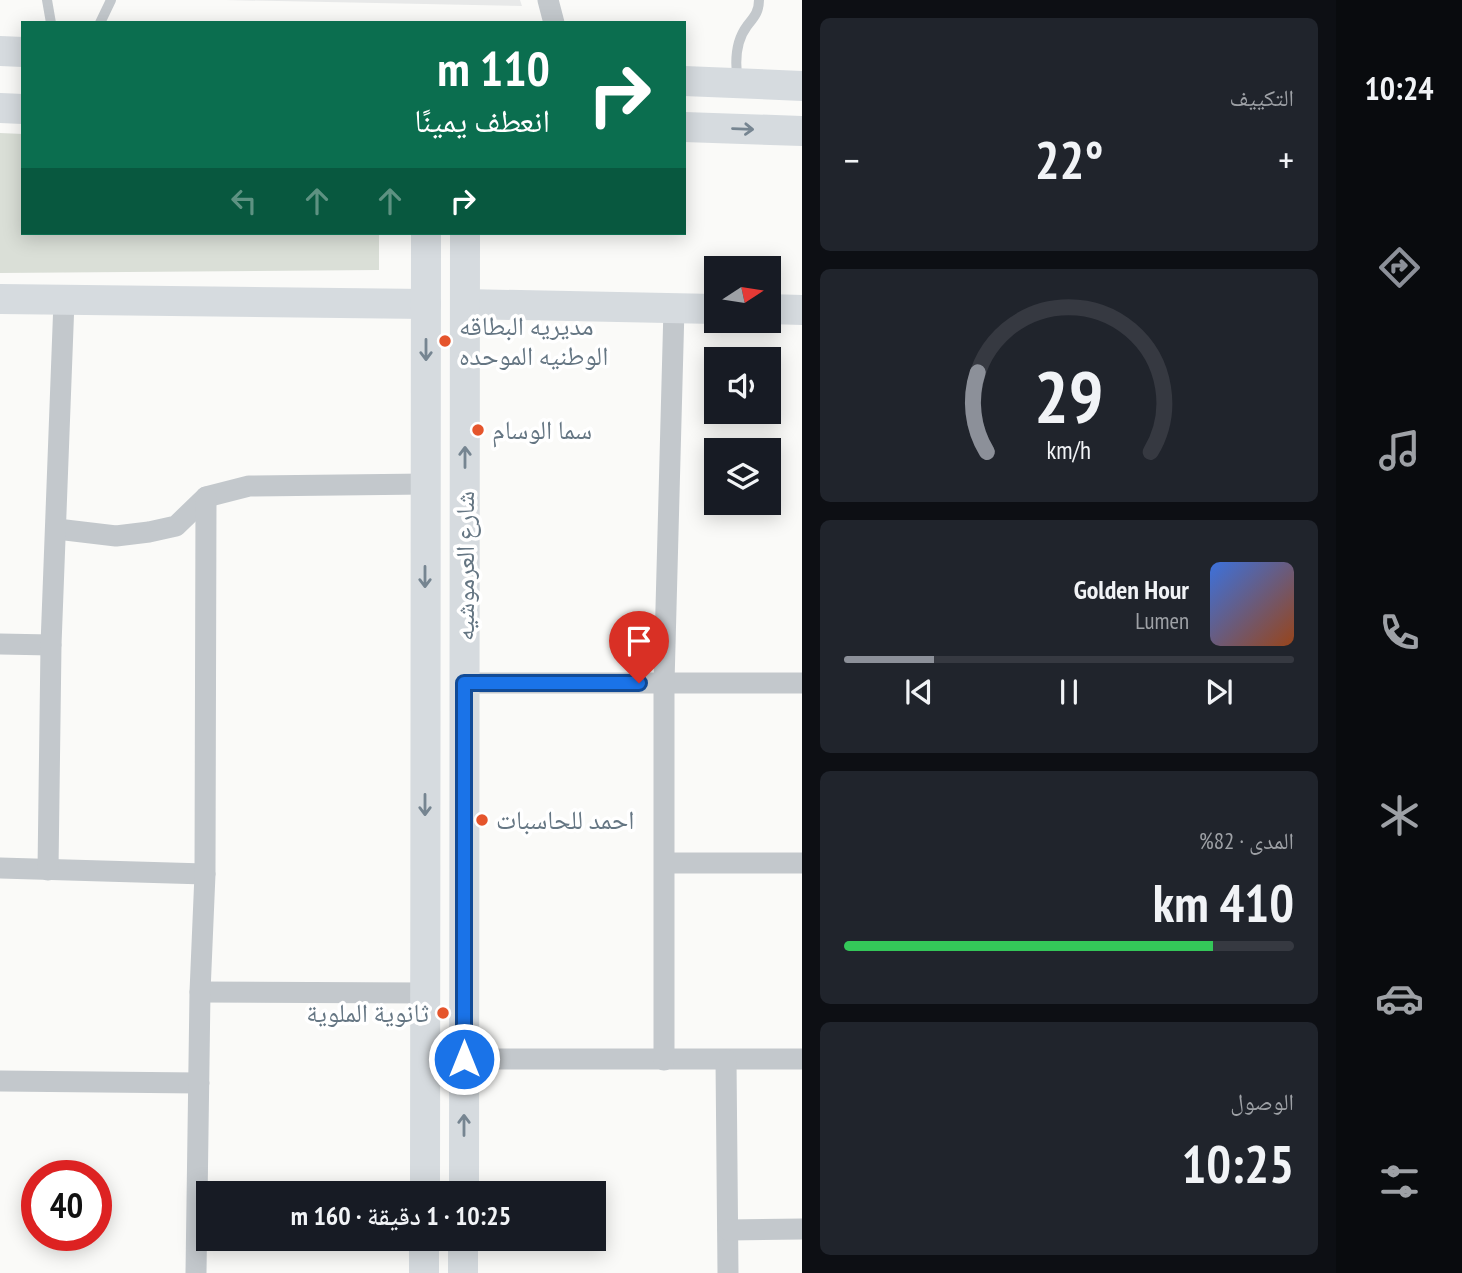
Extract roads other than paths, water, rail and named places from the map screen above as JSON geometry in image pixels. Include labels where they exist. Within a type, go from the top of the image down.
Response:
[{"type":"street","points":[[548,0],[553,21]]},
{"type":"street","points":[[0,51],[21,52]]},
{"type":"street","points":[[686,80],[802,86]]},
{"type":"street","points":[[0,108],[21,109]]},
{"type":"street","points":[[686,127],[802,131]]},
{"type":"street","name":"شارع العرموشيه","points":[[425,1181],[426,235]]},
{"type":"street","name":"شارع العرموشيه","points":[[464,1181],[466,235]]},
{"type":"street","points":[[0,299],[426,304]]},
{"type":"street","points":[[48,870],[51,645],[64,301]]},
{"type":"street","points":[[465,304],[704,309]]},
{"type":"street","points":[[664,1060],[664,683],[674,308]]},
{"type":"street","points":[[781,309],[802,310]]},
{"type":"street","points":[[57,528],[116,536],[149,532],[176,526],[206,497],[249,486],[426,484]]},
{"type":"street","points":[[197,1273],[200,992],[205,874],[206,497]]},
{"type":"street","points":[[0,644],[51,645]]},
{"type":"street","points":[[464,683],[802,683]]},
{"type":"street","points":[[666,863],[802,863]]},
{"type":"street","points":[[0,868],[205,874]]},
{"type":"street","points":[[425,923],[464,925]]},
{"type":"street","points":[[200,992],[425,993]]},
{"type":"street","points":[[464,1059],[802,1059]]},
{"type":"street","points":[[726,1060],[729,1273]]},
{"type":"street","points":[[0,1081],[199,1083]]},
{"type":"street","points":[[728,1230],[802,1230]]},
{"type":"street","points":[[424,1251],[424,1273]]},
{"type":"street","points":[[463,1251],[463,1273]]},
{"type":"lane","points":[[47,0],[51,21]]},
{"type":"lane","points":[[101,21],[111,0]]},
{"type":"lane","points":[[738,83],[736,70],[739,43],[747,25],[757,13],[759,0]]},
{"type":"place","name":"مديريه البطاقه الوطنيه الموحده","points":[[445,341]]},
{"type":"place","name":"سما الوسام","points":[[478,430]]},
{"type":"place","name":"احمد للحاسبات","points":[[482,820]]},
{"type":"place","name":"ثانوية الملوية","points":[[443,1013]]}]
